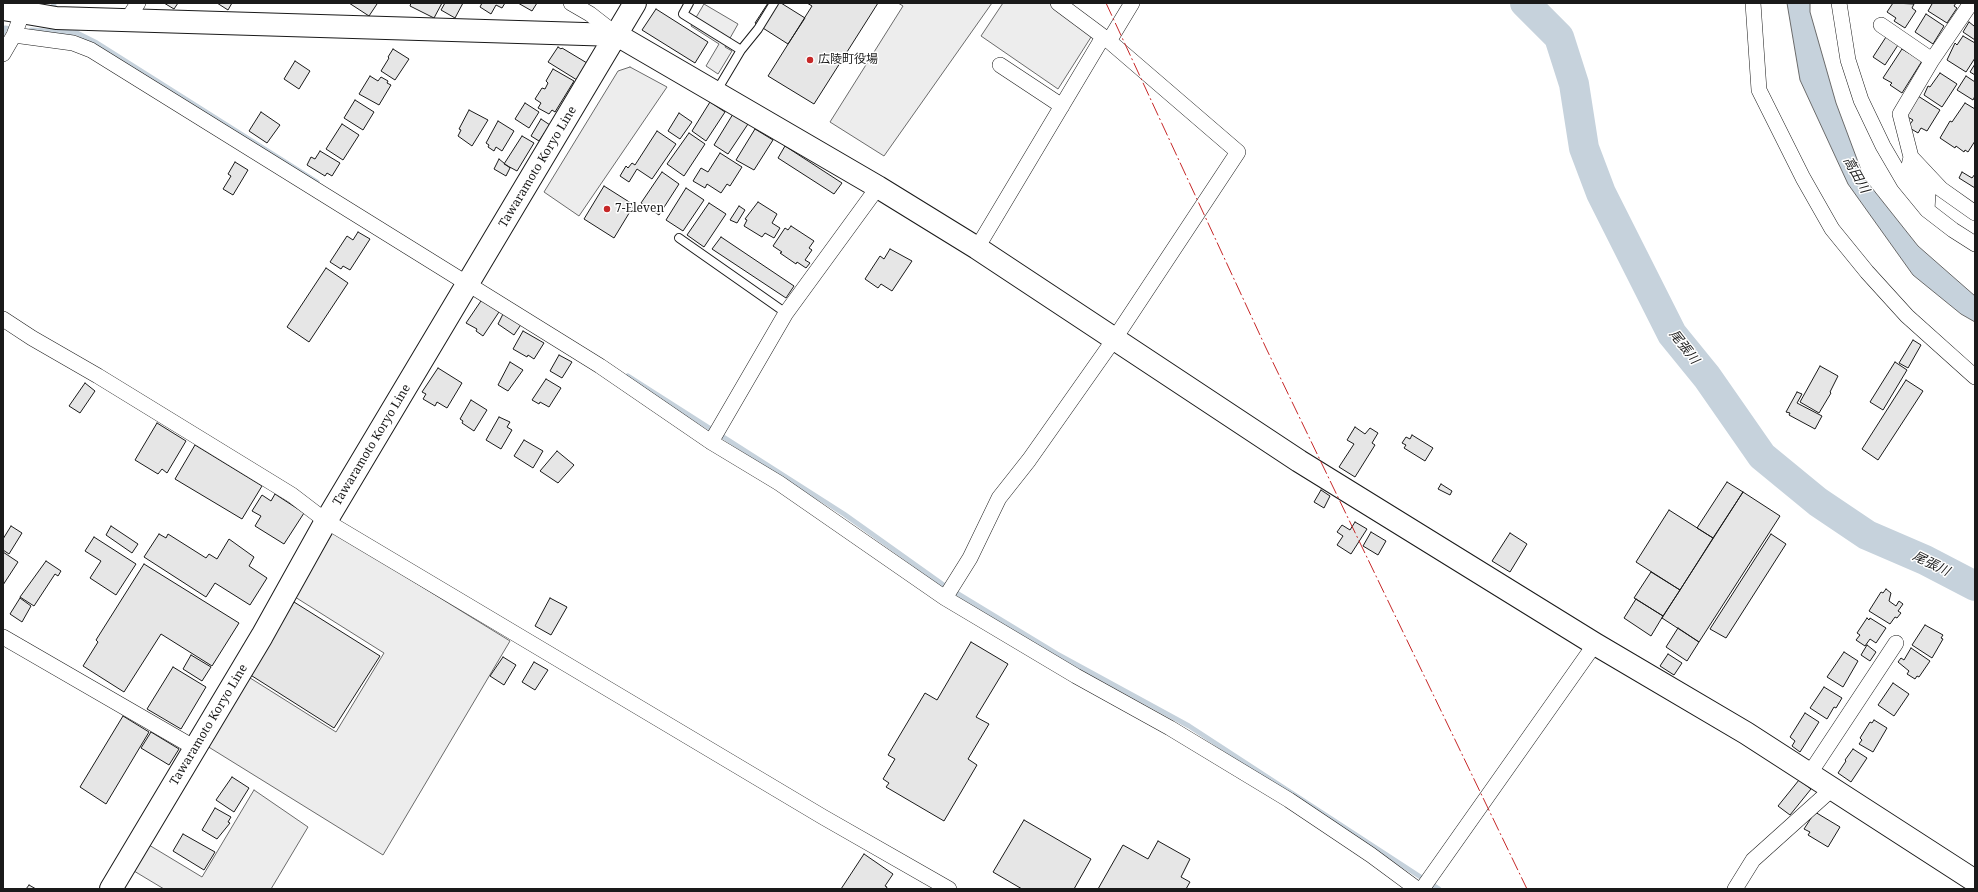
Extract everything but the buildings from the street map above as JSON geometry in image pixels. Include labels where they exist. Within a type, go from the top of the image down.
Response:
[{"type":"street","points":[[571,3],[590,14],[617,35],[878,187],[977,248],[1299,461],[1595,644],[1746,733],[1975,881]]},
{"type":"street","name":"Tawaramoto Koryo Line","points":[[111,889],[262,636],[326,522],[635,3]]},
{"type":"street","points":[[945,598],[970,558],[998,498],[1042,441],[1115,338],[1238,152],[1106,39],[1058,3]]},
{"type":"street","points":[[977,248],[1062,106],[1106,39],[1132,3]]},
{"type":"street","points":[[1753,3],[1759,90],[1803,178],[1832,229],[1867,272],[1907,316],[1975,377]]},
{"type":"street","points":[[1839,3],[1848,60],[1861,100],[1882,146],[1904,182],[1927,210],[1953,230],[1975,244]]},
{"type":"street","points":[[1927,210],[1928,193],[1908,170],[1911,157],[1900,114],[1932,60],[1971,3]]},
{"type":"street","points":[[17,14],[56,18],[133,11],[617,35]]},
{"type":"street","points":[[3,54],[17,14]]},
{"type":"street","points":[[17,14],[73,43],[91,50],[600,366],[711,442],[779,483],[945,598],[1076,676],[1170,728],[1289,800],[1371,855],[1417,889]]},
{"type":"street","points":[[1881,25],[1932,60]]},
{"type":"street","points":[[1000,65],[1062,106]]},
{"type":"street","points":[[1911,157],[1941,189],[1975,214]]},
{"type":"street","points":[[711,442],[786,313],[878,187]]},
{"type":"street","points":[[3,319],[292,495],[326,522],[817,813],[950,889]]},
{"type":"street","points":[[3,637],[195,748]]},
{"type":"street","points":[[1810,773],[1896,643]]},
{"type":"street","points":[[1422,889],[1595,644]]},
{"type":"street","points":[[1735,889],[1753,860],[1832,789]]},
{"type":"lane","points":[[689,3],[683,14],[740,50]]},
{"type":"lane","points":[[716,93],[740,50],[758,29],[774,3]]},
{"type":"lane","points":[[679,238],[786,313]]},
{"type":"shaded area","points":[[898,3],[992,3],[884,156],[830,122],[903,6]]},
{"type":"shaded area","points":[[1003,3],[1049,3],[1093,34],[1058,89],[981,36]]},
{"type":"shaded area","points":[[704,4],[738,24],[725,47],[732,51],[718,74],[706,66],[719,44],[691,26]]},
{"type":"shaded area","points":[[630,67],[667,87],[579,216],[544,192],[618,71]]},
{"type":"shaded area","points":[[333,532],[510,641],[383,855],[207,746],[247,676],[336,732],[384,653],[295,597]]},
{"type":"shaded area","points":[[254,790],[308,827],[271,889],[164,889],[134,871],[149,845],[202,877]]},
{"type":"water","name":"高田川","points":[[1787,3],[1810,3],[1810,12],[1836,103],[1864,178],[1918,246],[1975,296],[1975,322],[1961,314],[1913,275],[1848,184],[1800,80]]},
{"type":"waterway","name":"尾張川","points":[[1525,3],[1559,37],[1574,84],[1584,148],[1601,193],[1672,334],[1707,377],[1762,456],[1818,502],[1867,535],[1925,560],[1975,586]]},
{"type":"waterway","points":[[3,33],[5,28],[13,29]]},
{"type":"waterway","points":[[31,30],[77,33],[97,43],[317,182]]},
{"type":"waterway","points":[[628,376],[844,514],[945,586],[1057,654],[1189,726],[1439,889]]},
{"type":"power","points":[[1106,3],[1266,348],[1527,889]]},
{"type":"place","name":"広陵町役場","points":[[810,60]]},
{"type":"place","name":"7-Eleven","points":[[607,209]]}]
